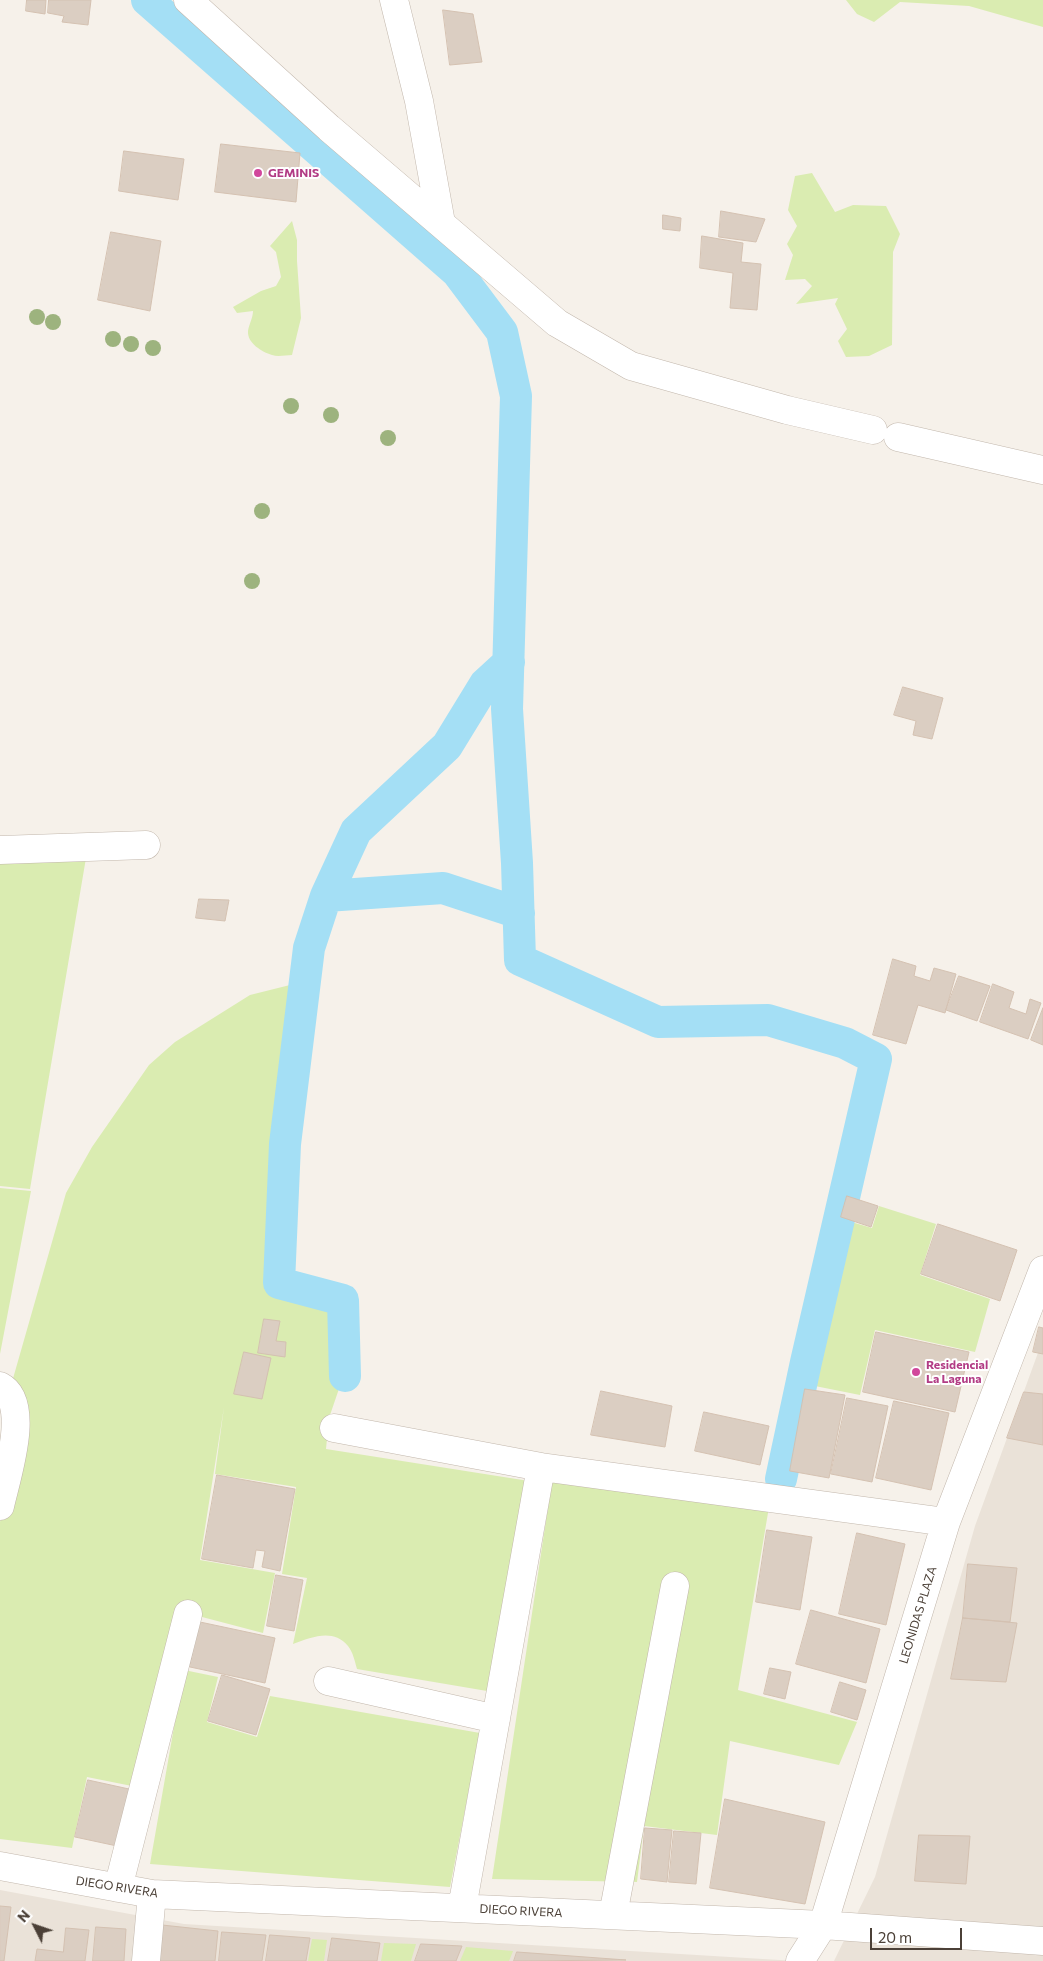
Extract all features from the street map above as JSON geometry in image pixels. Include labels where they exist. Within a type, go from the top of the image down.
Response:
[{"type":"street","points":[[188,0],[329,128],[557,322],[631,366],[787,410],[1043,470]]},
{"type":"street","points":[[394,0],[420,101],[441,223]]},
{"type":"street","points":[[0,850],[146,845]]},
{"type":"street","name":"LEONIDAS PLAZA","points":[[800,1961],[823,1925],[946,1522],[1043,1270]]},
{"type":"street","points":[[0,1386],[5,1389],[15,1404],[17,1427],[0,1506]]},
{"type":"street","points":[[334,1428],[541,1467],[946,1522]]},
{"type":"street","points":[[462,1908],[541,1467]]},
{"type":"street","points":[[613,1915],[675,1586]]},
{"type":"street","points":[[118,1888],[188,1614]]},
{"type":"street","points":[[328,1681],[496,1718]]},
{"type":"street","name":"DIEGO RIVERA","points":[[0,1866],[152,1894],[823,1925],[1043,1941]]},
{"type":"street","points":[[146,1961],[152,1894]]},
{"type":"shaded area","points":[[1043,1339],[1043,1961],[834,1961],[875,1877],[975,1526]]},
{"type":"shaded area","points":[[0,1890],[184,1924],[796,1961],[0,1961]]},
{"type":"green space","points":[[846,0],[1043,0],[1043,27],[969,6],[900,2],[874,22],[857,14]]},
{"type":"green space","points":[[812,173],[835,212],[853,205],[886,206],[900,234],[893,252],[892,345],[869,356],[846,357],[838,341],[847,329],[835,304],[838,298],[796,304],[812,286],[805,279],[785,280],[793,255],[787,244],[797,226],[788,210],[795,176]]},
{"type":"green space","points":[[292,221],[297,240],[301,318],[292,355],[274,356],[260,349],[248,335],[253,311],[237,313],[233,307],[261,291],[276,286],[281,277],[276,252],[270,246]]},
{"type":"green space","points":[[87,852],[30,1189],[0,1186],[0,855]]},
{"type":"green space","points":[[298,983],[302,986],[281,1143],[277,1284],[343,1301],[343,1377],[329,1418],[326,1449],[529,1481],[487,1691],[357,1669],[350,1648],[336,1637],[315,1637],[293,1644],[307,1578],[282,1574],[296,1487],[215,1474],[224,1407],[200,1560],[275,1573],[263,1633],[183,1612],[132,1786],[87,1777],[72,1848],[0,1839],[0,1522],[21,1423],[10,1389],[66,1193],[92,1147],[149,1065],[175,1042],[250,995]]},
{"type":"green space","points":[[0,1188],[31,1191],[0,1354]]},
{"type":"green space","points":[[879,1206],[936,1224],[920,1275],[990,1299],[975,1352],[875,1330],[860,1395],[805,1384],[841,1219],[872,1228]]},
{"type":"green space","points":[[553,1474],[769,1507],[738,1690],[857,1722],[839,1765],[730,1741],[717,1835],[644,1826],[637,1882],[492,1879]]},
{"type":"green space","points":[[184,1670],[218,1677],[207,1722],[257,1737],[270,1696],[480,1733],[450,1887],[150,1864]]},
{"type":"green space","points":[[312,1939],[327,1940],[324,1961],[308,1961]]},
{"type":"green space","points":[[384,1943],[416,1944],[411,1961],[381,1961]]},
{"type":"green space","points":[[466,1947],[513,1951],[509,1961],[460,1961]]},
{"type":"building","points":[[27,0],[46,0],[45,14],[26,11]]},
{"type":"building","points":[[49,0],[91,0],[88,25],[62,22],[64,16],[48,13]]},
{"type":"building","points":[[443,10],[473,14],[482,62],[450,65]]},
{"type":"building","name":"GEMINIS","points":[[221,144],[300,153],[296,202],[215,192]]},
{"type":"building","points":[[124,151],[184,159],[178,200],[119,191]]},
{"type":"building","points":[[721,211],[765,219],[756,242],[719,237]]},
{"type":"building","points":[[663,215],[681,218],[680,231],[663,229]]},
{"type":"building","points":[[111,232],[161,241],[150,311],[98,300]]},
{"type":"building","points":[[702,236],[743,243],[741,262],[761,264],[757,310],[730,308],[733,273],[700,268]]},
{"type":"building","points":[[903,687],[943,698],[932,739],[913,735],[916,721],[894,715]]},
{"type":"building","points":[[199,899],[229,900],[225,921],[196,918]]},
{"type":"building","points":[[893,959],[916,966],[914,976],[930,981],[934,968],[956,974],[945,1013],[918,1005],[906,1044],[873,1035]]},
{"type":"building","points":[[959,976],[990,986],[977,1021],[946,1010]]},
{"type":"building","points":[[993,984],[1014,992],[1009,1008],[1026,1014],[1030,999],[1041,1003],[1028,1039],[980,1022]]},
{"type":"building","points":[[1043,1008],[1043,1045],[1031,1040]]},
{"type":"building","points":[[847,1196],[878,1206],[871,1227],[841,1217]]},
{"type":"building","points":[[938,1224],[1017,1250],[1000,1301],[921,1274]]},
{"type":"building","points":[[264,1319],[280,1321],[276,1341],[286,1342],[285,1357],[258,1353]]},
{"type":"building","points":[[1039,1327],[1043,1328],[1043,1354],[1033,1352]]},
{"type":"building","name":"Residencial La Laguna","points":[[876,1332],[969,1352],[955,1412],[863,1392]]},
{"type":"building","points":[[244,1352],[271,1358],[262,1399],[234,1394]]},
{"type":"building","points":[[805,1389],[845,1395],[829,1478],[790,1471]]},
{"type":"building","points":[[601,1391],[672,1406],[665,1447],[591,1435]]},
{"type":"building","points":[[1024,1392],[1043,1394],[1043,1445],[1007,1438]]},
{"type":"building","points":[[847,1398],[888,1406],[872,1482],[831,1474]]},
{"type":"building","points":[[894,1401],[949,1413],[931,1490],[876,1478]]},
{"type":"building","points":[[704,1412],[769,1426],[760,1465],[695,1451]]},
{"type":"building","points":[[217,1475],[295,1489],[280,1571],[262,1567],[265,1551],[256,1550],[253,1568],[202,1559]]},
{"type":"building","points":[[767,1530],[812,1537],[800,1610],[756,1602]]},
{"type":"building","points":[[857,1533],[905,1544],[886,1625],[839,1614]]},
{"type":"building","points":[[968,1564],[1017,1568],[1010,1622],[963,1618]]},
{"type":"building","points":[[276,1575],[303,1580],[294,1631],[267,1626]]},
{"type":"building","points":[[811,1610],[880,1629],[866,1683],[796,1664]]},
{"type":"building","points":[[963,1618],[1017,1623],[1006,1682],[951,1679]]},
{"type":"building","points":[[200,1622],[275,1638],[265,1683],[190,1667]]},
{"type":"building","points":[[770,1668],[791,1672],[785,1699],[764,1694]]},
{"type":"building","points":[[222,1675],[270,1689],[256,1735],[208,1721]]},
{"type":"building","points":[[840,1682],[866,1690],[857,1720],[831,1712]]},
{"type":"building","points":[[88,1780],[129,1789],[117,1846],[75,1837]]},
{"type":"building","points":[[725,1799],[825,1822],[805,1904],[710,1888]]},
{"type":"building","points":[[645,1828],[672,1830],[667,1882],[641,1879]]},
{"type":"building","points":[[674,1831],[701,1833],[696,1884],[669,1882]]},
{"type":"building","points":[[919,1835],[970,1836],[966,1884],[915,1881]]},
{"type":"building","points":[[0,1906],[11,1907],[4,1961],[0,1961]]},
{"type":"building","points":[[162,1925],[218,1931],[215,1961],[158,1961]]},
{"type":"building","points":[[96,1927],[126,1929],[124,1961],[93,1961]]},
{"type":"building","points":[[66,1928],[89,1930],[85,1961],[35,1961],[37,1949],[63,1952]]},
{"type":"building","points":[[222,1932],[266,1935],[262,1961],[219,1961]]},
{"type":"building","points":[[270,1935],[310,1938],[306,1961],[266,1961]]},
{"type":"building","points":[[332,1938],[380,1943],[377,1961],[328,1961]]},
{"type":"building","points":[[421,1944],[462,1946],[456,1961],[415,1961]]},
{"type":"building","points":[[517,1952],[626,1960],[514,1961]]},
{"type":"waterway","points":[[147,0],[457,272],[502,332],[516,396],[507,709],[517,863],[520,960],[658,1022],[768,1020],[845,1043],[876,1059],[781,1479]]},
{"type":"waterway","points":[[326,896],[356,831],[447,746],[485,684],[509,662]]},
{"type":"waterway","points":[[345,1376],[343,1300],[279,1283],[285,1144],[309,948],[326,896],[443,888],[519,913]]},
{"type":"place","name":"GEMINIS","points":[[258,173]]},
{"type":"place","name":"Residencial La Laguna","points":[[916,1372]]}]
